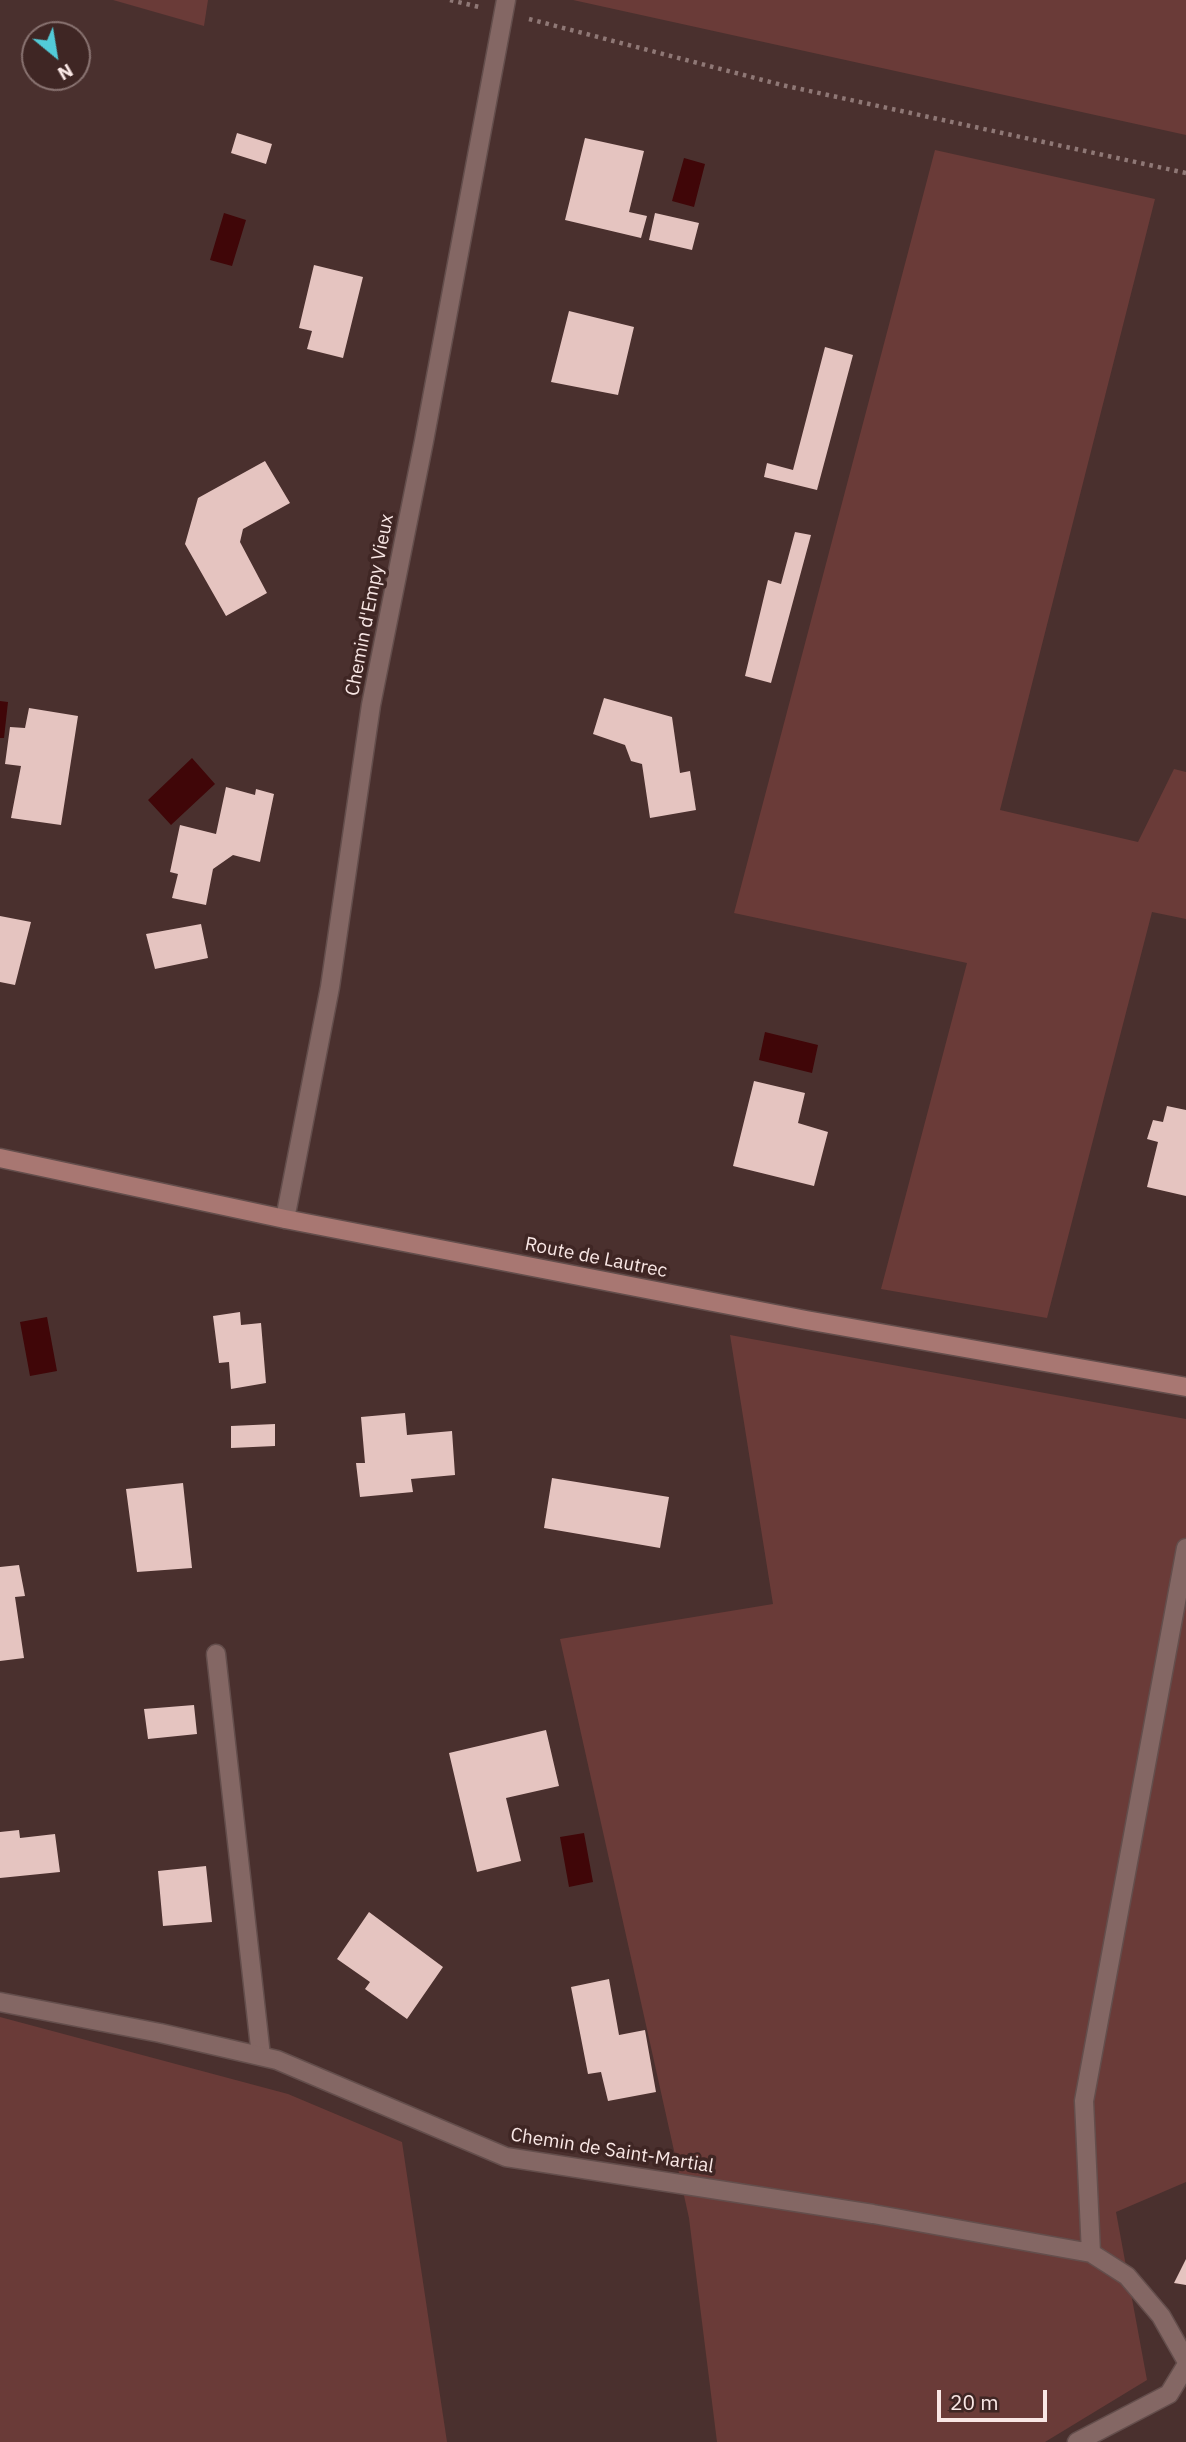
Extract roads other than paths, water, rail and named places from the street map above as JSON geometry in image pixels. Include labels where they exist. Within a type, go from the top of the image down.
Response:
[{"type":"main road","name":"Route de Lautrec","points":[[0,1158],[285,1219],[806,1320],[1186,1387]]},
{"type":"street","name":"Chemin d'Empy Vieux","points":[[285,1219],[330,987],[371,705],[424,441],[505,6]]},
{"type":"street","points":[[1091,2253],[1084,2101],[1186,1548]]},
{"type":"street","points":[[216,1654],[261,2056]]},
{"type":"street","name":"Chemin de Saint-Martial","points":[[0,2002],[160,2033],[277,2060],[506,2157],[873,2214],[1091,2253],[1127,2276],[1161,2315],[1186,2360]]},
{"type":"street","points":[[1077,2442],[1169,2394],[1186,2366]]}]
